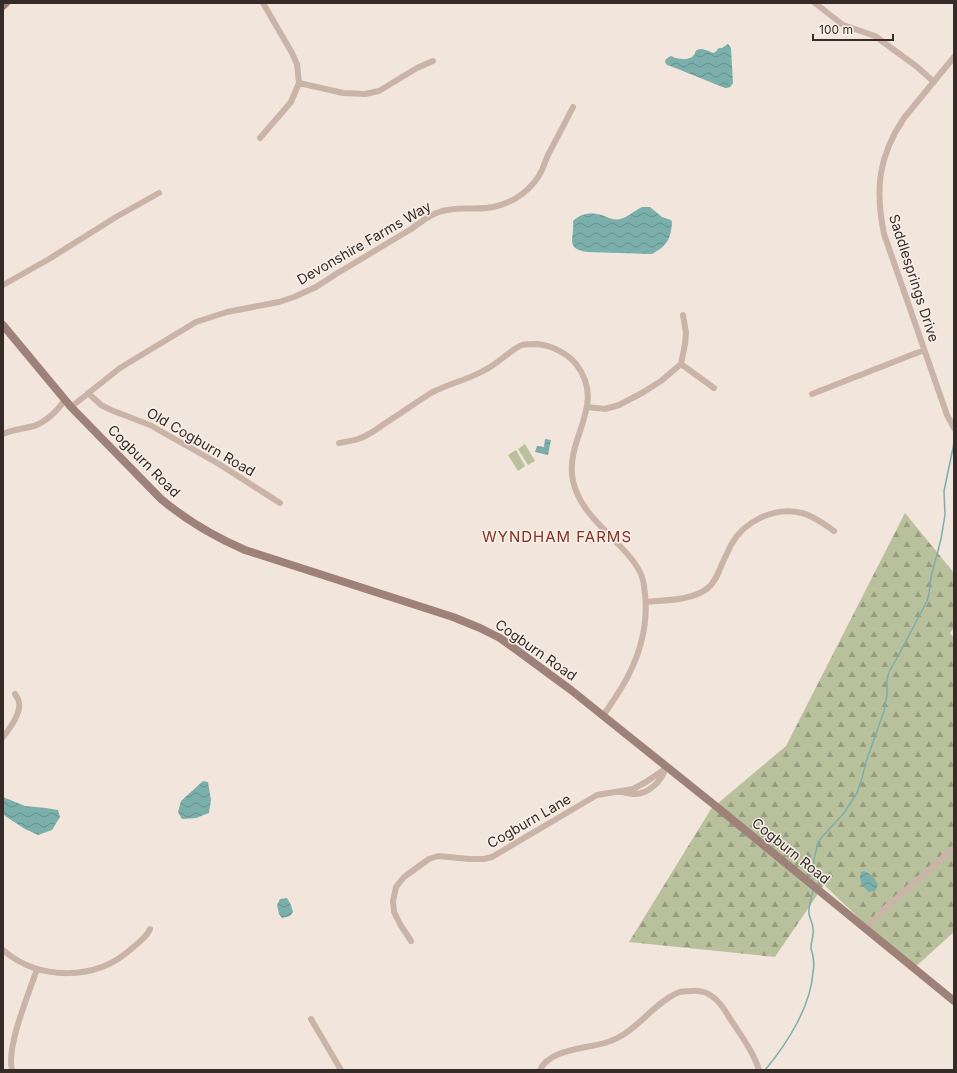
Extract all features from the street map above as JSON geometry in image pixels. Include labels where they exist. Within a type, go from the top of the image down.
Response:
[{"type":"street","points":[[3,6],[6,3]]},
{"type":"street","points":[[260,138],[290,102],[299,83],[296,64],[292,53],[263,3]]},
{"type":"street","points":[[815,3],[843,25],[876,36],[916,66],[934,82]]},
{"type":"street","name":"Saddlesprings Drive","points":[[954,57],[904,118],[892,138],[882,166],[879,193],[880,214],[884,234],[947,415],[954,428]]},
{"type":"street","points":[[299,83],[343,93],[366,94],[379,91],[417,68],[433,61]]},
{"type":"street","name":"Devonshire Farms Way","points":[[71,407],[120,368],[196,322],[226,312],[279,302],[302,294],[323,283],[413,228],[426,218],[440,212],[456,208],[493,207],[505,204],[516,198],[528,188],[538,176],[574,108]]},
{"type":"street","points":[[3,285],[159,193]]},
{"type":"street","points":[[588,406],[605,409],[619,405],[662,381],[681,364],[686,344],[683,315]]},
{"type":"street","name":"Cogburn Road","points":[[3,326],[71,407],[171,508],[226,541],[245,550],[450,616],[500,638],[571,690],[666,768],[717,807],[954,1001]]},
{"type":"street","points":[[339,443],[358,440],[370,434],[432,393],[447,385],[483,371],[519,346],[530,344],[546,346],[561,352],[574,361],[586,382],[588,393],[588,406],[572,457],[572,473],[575,489],[586,510],[635,563],[642,578],[646,602],[646,621],[636,660],[621,689],[603,716]]},
{"type":"street","points":[[812,394],[924,350]]},
{"type":"street","points":[[681,364],[714,388]]},
{"type":"street","name":"Old Cogburn Road","points":[[88,393],[101,405],[150,425],[219,464],[280,503]]},
{"type":"street","points":[[3,434],[34,426],[55,414],[66,400]]},
{"type":"street","points":[[646,602],[680,599],[709,587],[718,574],[736,538],[752,522],[768,514],[785,511],[803,513],[813,517],[834,531]]},
{"type":"street","points":[[3,737],[14,722],[19,709],[19,701],[15,694]]},
{"type":"street","name":"Cogburn Lane","points":[[411,941],[394,912],[393,900],[396,886],[404,877],[430,859],[438,856],[469,859],[484,859],[492,857],[597,795],[621,792],[634,795],[644,792],[658,783],[666,768]]},
{"type":"street","points":[[866,928],[883,910],[954,848]]},
{"type":"street","points":[[3,950],[20,962],[37,969],[52,973],[68,974],[83,972],[99,968],[113,962],[127,953],[145,937],[150,929]]},
{"type":"street","points":[[12,1070],[12,1048],[37,969]]},
{"type":"street","points":[[540,1070],[541,1067],[553,1056],[608,1042],[627,1032],[663,1002],[678,992],[696,990],[710,995],[721,1004],[749,1049],[759,1070]]},
{"type":"street","points":[[311,1019],[341,1070]]},
{"type":"green space","points":[[525,444],[535,461],[528,465],[518,449]]},
{"type":"green space","points":[[516,450],[525,466],[518,471],[508,455]]},
{"type":"green space","points":[[905,513],[954,573],[954,628],[950,633],[954,638],[954,932],[913,969],[824,885],[775,957],[629,942],[711,809],[786,746]]},
{"type":"water","points":[[728,44],[731,48],[733,83],[729,87],[725,88],[667,65],[665,62],[666,59],[671,56],[679,59],[691,58],[699,49],[713,53],[719,48],[722,48]]},
{"type":"water","points":[[642,207],[650,207],[662,217],[671,220],[672,222],[671,233],[665,245],[652,254],[587,252],[575,248],[573,245],[573,221],[579,216],[594,214],[617,219],[625,217]]},
{"type":"water","points":[[545,439],[551,440],[548,455],[535,452],[537,446],[544,447]]},
{"type":"water","points":[[203,781],[208,782],[211,800],[209,813],[196,818],[182,819],[178,812],[181,801]]},
{"type":"water","points":[[3,797],[25,806],[58,810],[60,817],[52,830],[38,835],[25,829],[5,816],[3,813]]},
{"type":"water","points":[[864,871],[869,873],[877,883],[878,885],[875,891],[869,892],[861,883],[860,875],[861,872]]},
{"type":"water","points":[[287,898],[293,912],[290,916],[282,918],[279,914],[277,905],[280,899]]},
{"type":"waterway","points":[[813,880],[814,859],[818,843],[844,813],[857,793],[884,711],[889,672],[927,601],[931,577],[941,539],[945,515],[944,491],[954,443]]},
{"type":"waterway","points":[[765,1070],[789,1037],[808,998],[814,966],[811,948],[813,925],[809,916],[813,890]]},
{"type":"district","name":"WYNDHAM FARMS","points":[[557,537]]}]
